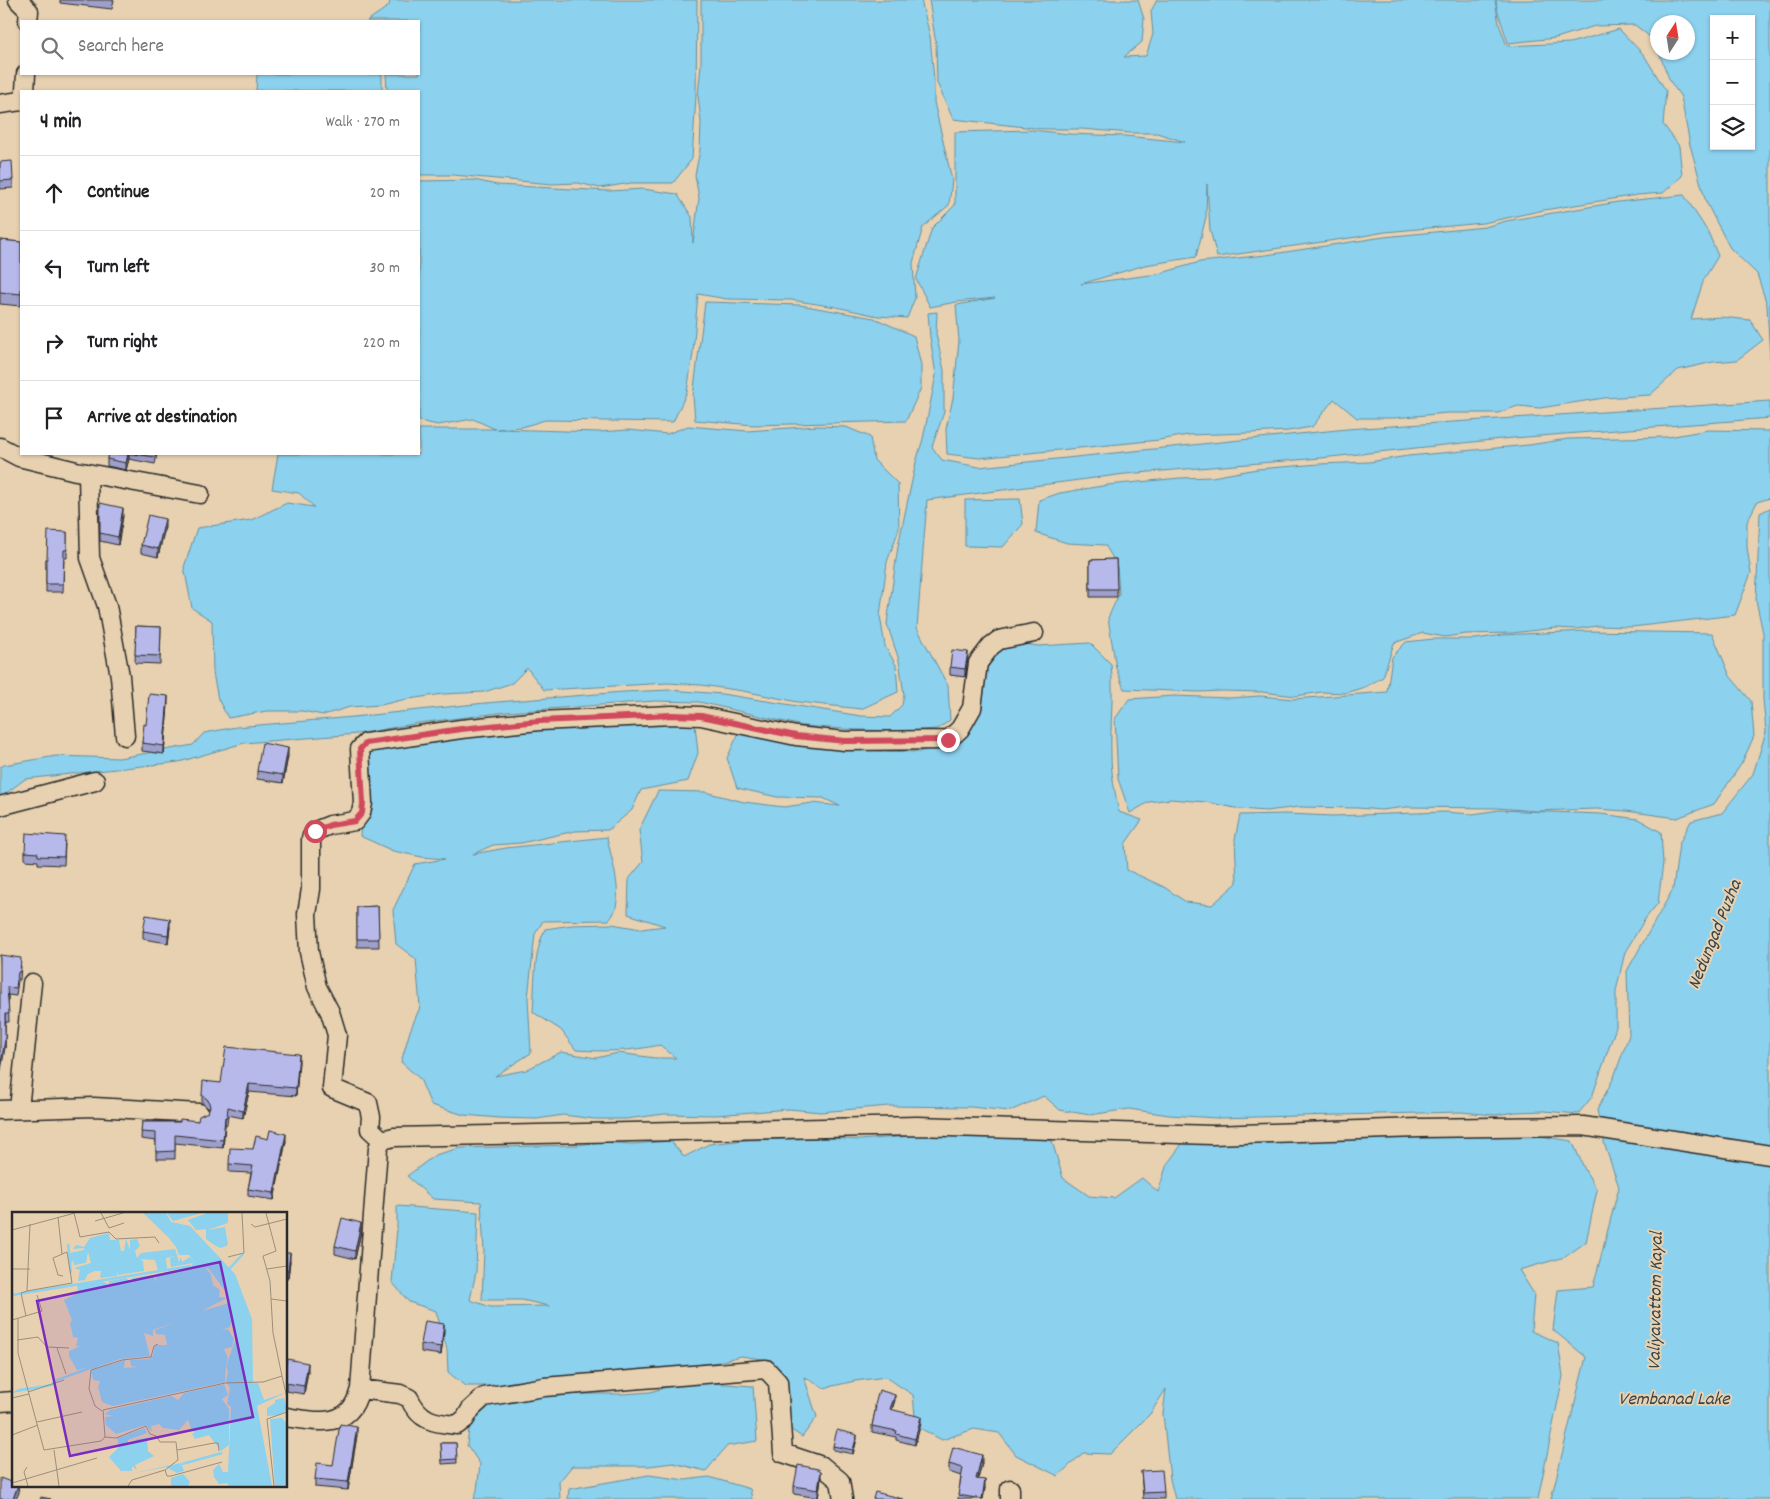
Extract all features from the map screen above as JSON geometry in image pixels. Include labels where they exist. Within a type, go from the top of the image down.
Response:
[{"type":"street","points":[[18,0],[29,11],[28,20]]},
{"type":"street","points":[[25,90],[26,75]]},
{"type":"street","points":[[0,104],[20,101]]},
{"type":"street","points":[[0,448],[19,457],[88,473],[200,494]]},
{"type":"street","points":[[88,473],[90,558],[107,606],[120,676],[125,736]]},
{"type":"street","points":[[382,1140],[370,1129],[371,1117],[368,1103],[332,1088],[337,1035],[330,1012],[317,987],[309,952],[307,914],[312,889],[311,838],[315,831],[330,825],[355,821],[362,813],[360,749],[366,743],[461,729],[539,721],[672,715],[701,716],[796,736],[845,741],[948,740],[960,729],[972,708],[978,663],[990,646],[999,640],[1034,633]]},
{"type":"street","points":[[0,806],[95,781]]},
{"type":"street","points":[[19,1109],[32,983]]},
{"type":"street","points":[[0,1110],[94,1107],[198,1114]]},
{"type":"street","points":[[288,1417],[312,1421],[341,1418],[352,1409],[360,1389],[378,1148],[382,1140],[394,1137],[917,1126],[1212,1135],[1438,1128],[1583,1126],[1770,1155]]},
{"type":"street","points":[[360,1389],[400,1394],[409,1398],[415,1410],[424,1417],[438,1423],[457,1425],[465,1419],[471,1409],[484,1397],[544,1386],[766,1369],[778,1382],[783,1454],[822,1466],[840,1482],[843,1499]]},
{"type":"water","points":[[390,0],[697,0],[696,96],[692,159],[673,183],[631,183],[600,188],[578,183],[552,184],[453,175],[420,175],[420,90],[387,90],[386,75],[420,75],[420,20],[368,20],[389,6]]},
{"type":"water","points":[[701,0],[921,0],[930,36],[934,102],[952,180],[949,205],[923,227],[913,263],[915,298],[907,318],[878,316],[791,300],[727,299],[698,294],[693,353],[687,392],[673,422],[545,420],[522,427],[497,429],[599,432],[629,430],[667,434],[688,426],[747,431],[817,426],[846,427],[870,437],[874,460],[898,484],[899,529],[887,562],[880,616],[885,646],[896,665],[898,692],[861,709],[798,702],[701,685],[668,683],[544,690],[527,668],[512,683],[484,692],[443,694],[381,705],[350,707],[323,715],[302,711],[267,711],[228,718],[218,699],[213,673],[212,621],[192,608],[184,567],[197,528],[251,520],[287,503],[314,507],[299,493],[272,489],[278,455],[420,455],[420,429],[495,429],[473,419],[438,425],[420,421],[420,181],[474,180],[497,185],[609,191],[643,189],[677,194],[692,217],[693,243],[699,198],[695,175],[700,150],[701,122],[698,95],[701,65]]},
{"type":"water","points":[[929,0],[1138,0],[1144,19],[1142,42],[1124,57],[1146,56],[1153,34],[1151,11],[1157,0],[1495,0],[1499,24],[1507,46],[1570,43],[1619,29],[1644,55],[1666,91],[1663,124],[1679,146],[1682,176],[1663,193],[1637,195],[1544,210],[1483,223],[1385,232],[1217,257],[1210,230],[1207,184],[1206,217],[1196,257],[1145,265],[1081,284],[1158,274],[1200,262],[1266,255],[1384,237],[1485,227],[1506,221],[1618,202],[1684,195],[1708,232],[1718,256],[1704,279],[1691,319],[1721,317],[1750,320],[1763,340],[1737,360],[1713,362],[1678,370],[1650,395],[1604,398],[1540,408],[1518,406],[1498,413],[1447,413],[1394,418],[1357,418],[1334,399],[1312,427],[1288,431],[1188,435],[1159,440],[979,458],[947,454],[946,429],[953,398],[959,341],[956,305],[995,298],[930,307],[916,279],[932,228],[955,205],[955,132],[1032,130],[1185,142],[1157,133],[1043,129],[953,119],[937,83],[936,44]]},
{"type":"water","points":[[1496,0],[1770,0],[1770,359],[1767,305],[1757,274],[1730,248],[1706,202],[1690,145],[1681,97],[1670,81],[1662,60],[1695,60],[1695,15],[1650,15],[1650,37],[1635,25],[1595,26],[1556,38],[1508,43]]},
{"type":"water","points":[[257,75],[382,75],[382,90],[256,90]]},
{"type":"water","points":[[705,302],[800,305],[874,318],[914,336],[921,365],[921,388],[906,421],[754,425],[695,420],[693,396]]},
{"type":"water","points":[[937,312],[936,334],[944,370],[944,412],[932,447],[942,460],[979,467],[1347,429],[1770,401],[1770,418],[1501,439],[1321,458],[1125,474],[927,500],[917,628],[948,686],[950,720],[938,729],[906,731],[858,730],[803,726],[699,702],[655,701],[507,712],[419,723],[357,734],[244,743],[179,762],[25,779],[0,798],[0,767],[4,765],[56,756],[119,758],[193,745],[204,733],[236,727],[485,703],[670,690],[722,694],[861,716],[890,717],[902,705],[904,695],[899,660],[887,624],[898,546],[936,375],[928,313]]},
{"type":"water","points":[[1708,430],[1770,431],[1770,498],[1757,502],[1747,522],[1747,547],[1751,573],[1735,615],[1632,627],[1555,628],[1445,637],[1423,633],[1394,643],[1383,677],[1365,687],[1345,693],[1322,692],[1296,696],[1262,692],[1124,689],[1116,668],[1108,618],[1119,594],[1117,565],[1105,545],[1067,543],[1036,533],[1039,500],[1060,493],[1108,485],[1212,477],[1257,469],[1369,462],[1568,439],[1668,437]]},
{"type":"water","points":[[1020,499],[1023,524],[1003,547],[965,546],[965,500]]},
{"type":"water","name":"Vembanad Lake","points":[[1770,508],[1770,1499],[1551,1499],[1586,1357],[1553,1330],[1558,1290],[1593,1287],[1619,1187],[1605,1146],[1597,1110],[1614,1077],[1629,1035],[1627,971],[1673,889],[1679,844],[1691,821],[1722,813],[1753,774],[1766,732],[1763,699],[1763,633],[1756,600],[1760,513]]},
{"type":"water","points":[[1585,631],[1712,633],[1730,676],[1751,701],[1754,736],[1742,763],[1714,804],[1677,818],[1596,809],[1536,811],[1497,808],[1407,807],[1381,810],[1299,807],[1266,811],[1170,799],[1149,802],[1130,813],[1118,779],[1115,719],[1129,699],[1174,696],[1230,698],[1260,696],[1293,699],[1387,692],[1392,657],[1406,642]]},
{"type":"water","points":[[1001,640],[1038,646],[1090,643],[1111,664],[1111,761],[1116,798],[1119,812],[1142,820],[1125,844],[1127,870],[1164,887],[1186,902],[1212,905],[1237,883],[1235,839],[1240,815],[1333,816],[1444,812],[1473,814],[1499,810],[1601,814],[1638,819],[1661,832],[1663,863],[1658,903],[1645,919],[1625,952],[1616,991],[1616,1027],[1592,1097],[1578,1114],[1544,1111],[1495,1115],[1461,1112],[1217,1118],[1169,1115],[1129,1109],[1090,1115],[1060,1110],[1044,1096],[1010,1111],[971,1107],[889,1106],[820,1112],[789,1109],[716,1115],[664,1114],[626,1119],[595,1119],[563,1115],[537,1119],[499,1118],[464,1115],[431,1105],[420,1079],[401,1062],[410,1031],[420,1007],[416,959],[396,944],[393,910],[415,864],[445,859],[422,857],[393,851],[360,836],[365,746],[694,715],[698,753],[688,781],[641,790],[632,810],[608,830],[575,831],[521,843],[493,845],[473,854],[506,848],[607,837],[616,880],[617,903],[609,920],[543,921],[535,934],[528,998],[531,1053],[495,1076],[526,1070],[561,1052],[596,1058],[618,1053],[655,1058],[676,1058],[660,1045],[639,1049],[576,1050],[561,1030],[533,1012],[536,959],[545,929],[572,925],[612,924],[641,929],[665,926],[628,914],[629,879],[643,862],[639,830],[658,791],[705,792],[744,802],[784,807],[812,803],[840,806],[823,798],[777,797],[737,788],[727,758],[742,726],[778,742],[844,750],[919,752],[942,745],[965,723],[965,699],[972,655]]},
{"type":"water","points":[[1029,1133],[1052,1141],[1063,1178],[1089,1196],[1114,1198],[1142,1178],[1158,1192],[1167,1164],[1185,1140],[1527,1134],[1572,1141],[1585,1170],[1597,1190],[1586,1242],[1565,1257],[1519,1270],[1534,1294],[1531,1331],[1558,1343],[1563,1376],[1538,1499],[1175,1499],[1170,1479],[1163,1414],[1166,1389],[1150,1414],[1110,1454],[1083,1453],[1058,1476],[1016,1455],[999,1433],[974,1429],[942,1440],[916,1426],[913,1395],[886,1377],[824,1388],[804,1377],[817,1417],[802,1437],[781,1423],[775,1383],[769,1360],[741,1356],[718,1362],[637,1373],[534,1379],[506,1386],[465,1386],[448,1372],[447,1349],[436,1311],[409,1302],[392,1282],[397,1229],[397,1206],[478,1212],[476,1272],[470,1300],[491,1307],[549,1306],[522,1300],[482,1300],[484,1251],[481,1202],[433,1199],[407,1176],[435,1155],[460,1148],[577,1145],[602,1142],[632,1144],[671,1141],[684,1157],[709,1144],[746,1140],[829,1138],[860,1140],[922,1135]]},
{"type":"water","points":[[698,1382],[753,1386],[757,1441],[727,1446],[706,1471],[673,1463],[649,1466],[572,1466],[559,1482],[560,1499],[474,1499],[480,1464],[467,1445],[470,1421],[492,1402],[528,1394],[623,1394],[650,1392],[674,1385]]},
{"type":"water","points":[[649,1475],[685,1480],[709,1477],[750,1489],[752,1499],[568,1499],[569,1489]]},
{"type":"building","points":[[12,161],[13,180],[0,181],[0,162]]},
{"type":"building","points":[[0,240],[20,242],[20,294],[0,292]]},
{"type":"building","points":[[108,455],[128,455],[126,463],[107,459]]},
{"type":"building","points":[[100,503],[123,508],[118,537],[100,533]]},
{"type":"building","points":[[148,515],[165,519],[158,549],[141,545]]},
{"type":"building","points":[[48,531],[67,532],[67,550],[64,550],[63,584],[46,584]]},
{"type":"building","points":[[1116,559],[1117,589],[1090,589],[1090,560]]},
{"type":"building","points":[[136,626],[161,627],[160,656],[135,655]]},
{"type":"building","points":[[952,650],[968,652],[965,669],[950,667]]},
{"type":"building","points":[[149,694],[168,696],[164,746],[142,743]]},
{"type":"building","points":[[262,743],[288,748],[283,775],[257,771]]},
{"type":"building","points":[[26,833],[65,836],[64,857],[38,856],[38,853],[25,852]]},
{"type":"building","points":[[378,906],[379,939],[357,939],[357,907]]},
{"type":"building","points":[[146,915],[170,919],[168,935],[143,931]]},
{"type":"building","points":[[0,955],[21,958],[16,988],[7,987],[9,1014],[5,1014],[5,1040],[0,1068]]},
{"type":"building","points":[[226,1047],[299,1054],[296,1088],[249,1084],[243,1111],[228,1107],[223,1140],[175,1135],[175,1151],[156,1152],[156,1133],[141,1132],[142,1122],[180,1122],[180,1119],[198,1121],[199,1116],[208,1112],[210,1106],[208,1100],[202,1095],[203,1081],[221,1083]]},
{"type":"building","points":[[270,1130],[286,1134],[274,1193],[248,1189],[253,1166],[229,1164],[230,1148],[253,1149],[256,1136],[268,1139]]},
{"type":"building","points":[[342,1218],[361,1223],[355,1251],[335,1246]]},
{"type":"building","points":[[288,1253],[290,1253],[288,1270]]},
{"type":"building","points":[[425,1321],[444,1324],[441,1347],[421,1344]]},
{"type":"building","points":[[288,1359],[308,1363],[304,1386],[288,1383]]},
{"type":"building","points":[[879,1390],[895,1395],[890,1409],[921,1417],[915,1439],[896,1434],[897,1431],[872,1426]]},
{"type":"building","points":[[340,1424],[357,1427],[348,1482],[315,1479],[317,1463],[333,1465]]},
{"type":"building","points":[[837,1430],[857,1435],[853,1450],[833,1446]]},
{"type":"building","points":[[441,1443],[456,1443],[457,1459],[442,1460]]},
{"type":"building","points":[[953,1447],[982,1455],[976,1479],[985,1480],[982,1499],[958,1495],[963,1468],[949,1464]]},
{"type":"building","points":[[798,1465],[821,1471],[818,1490],[794,1486]]},
{"type":"building","points":[[1162,1470],[1164,1492],[1143,1493],[1141,1471]]},
{"type":"building","points":[[0,1478],[12,1482],[12,1486],[18,1486],[13,1499],[0,1499]]},
{"type":"building","points":[[875,1492],[903,1499],[873,1499]]},
{"type":"route","points":[[315,831],[330,825],[355,821],[362,813],[360,749],[366,743],[412,738],[461,729],[539,721],[672,715],[701,716],[796,736],[845,741],[923,742],[948,740]]},
{"type":"water label","name":"Nedungad Puzha","points":[[1716,935]]},
{"type":"water label","name":"Valiyavattom Kayal","points":[[1657,1301]]}]
